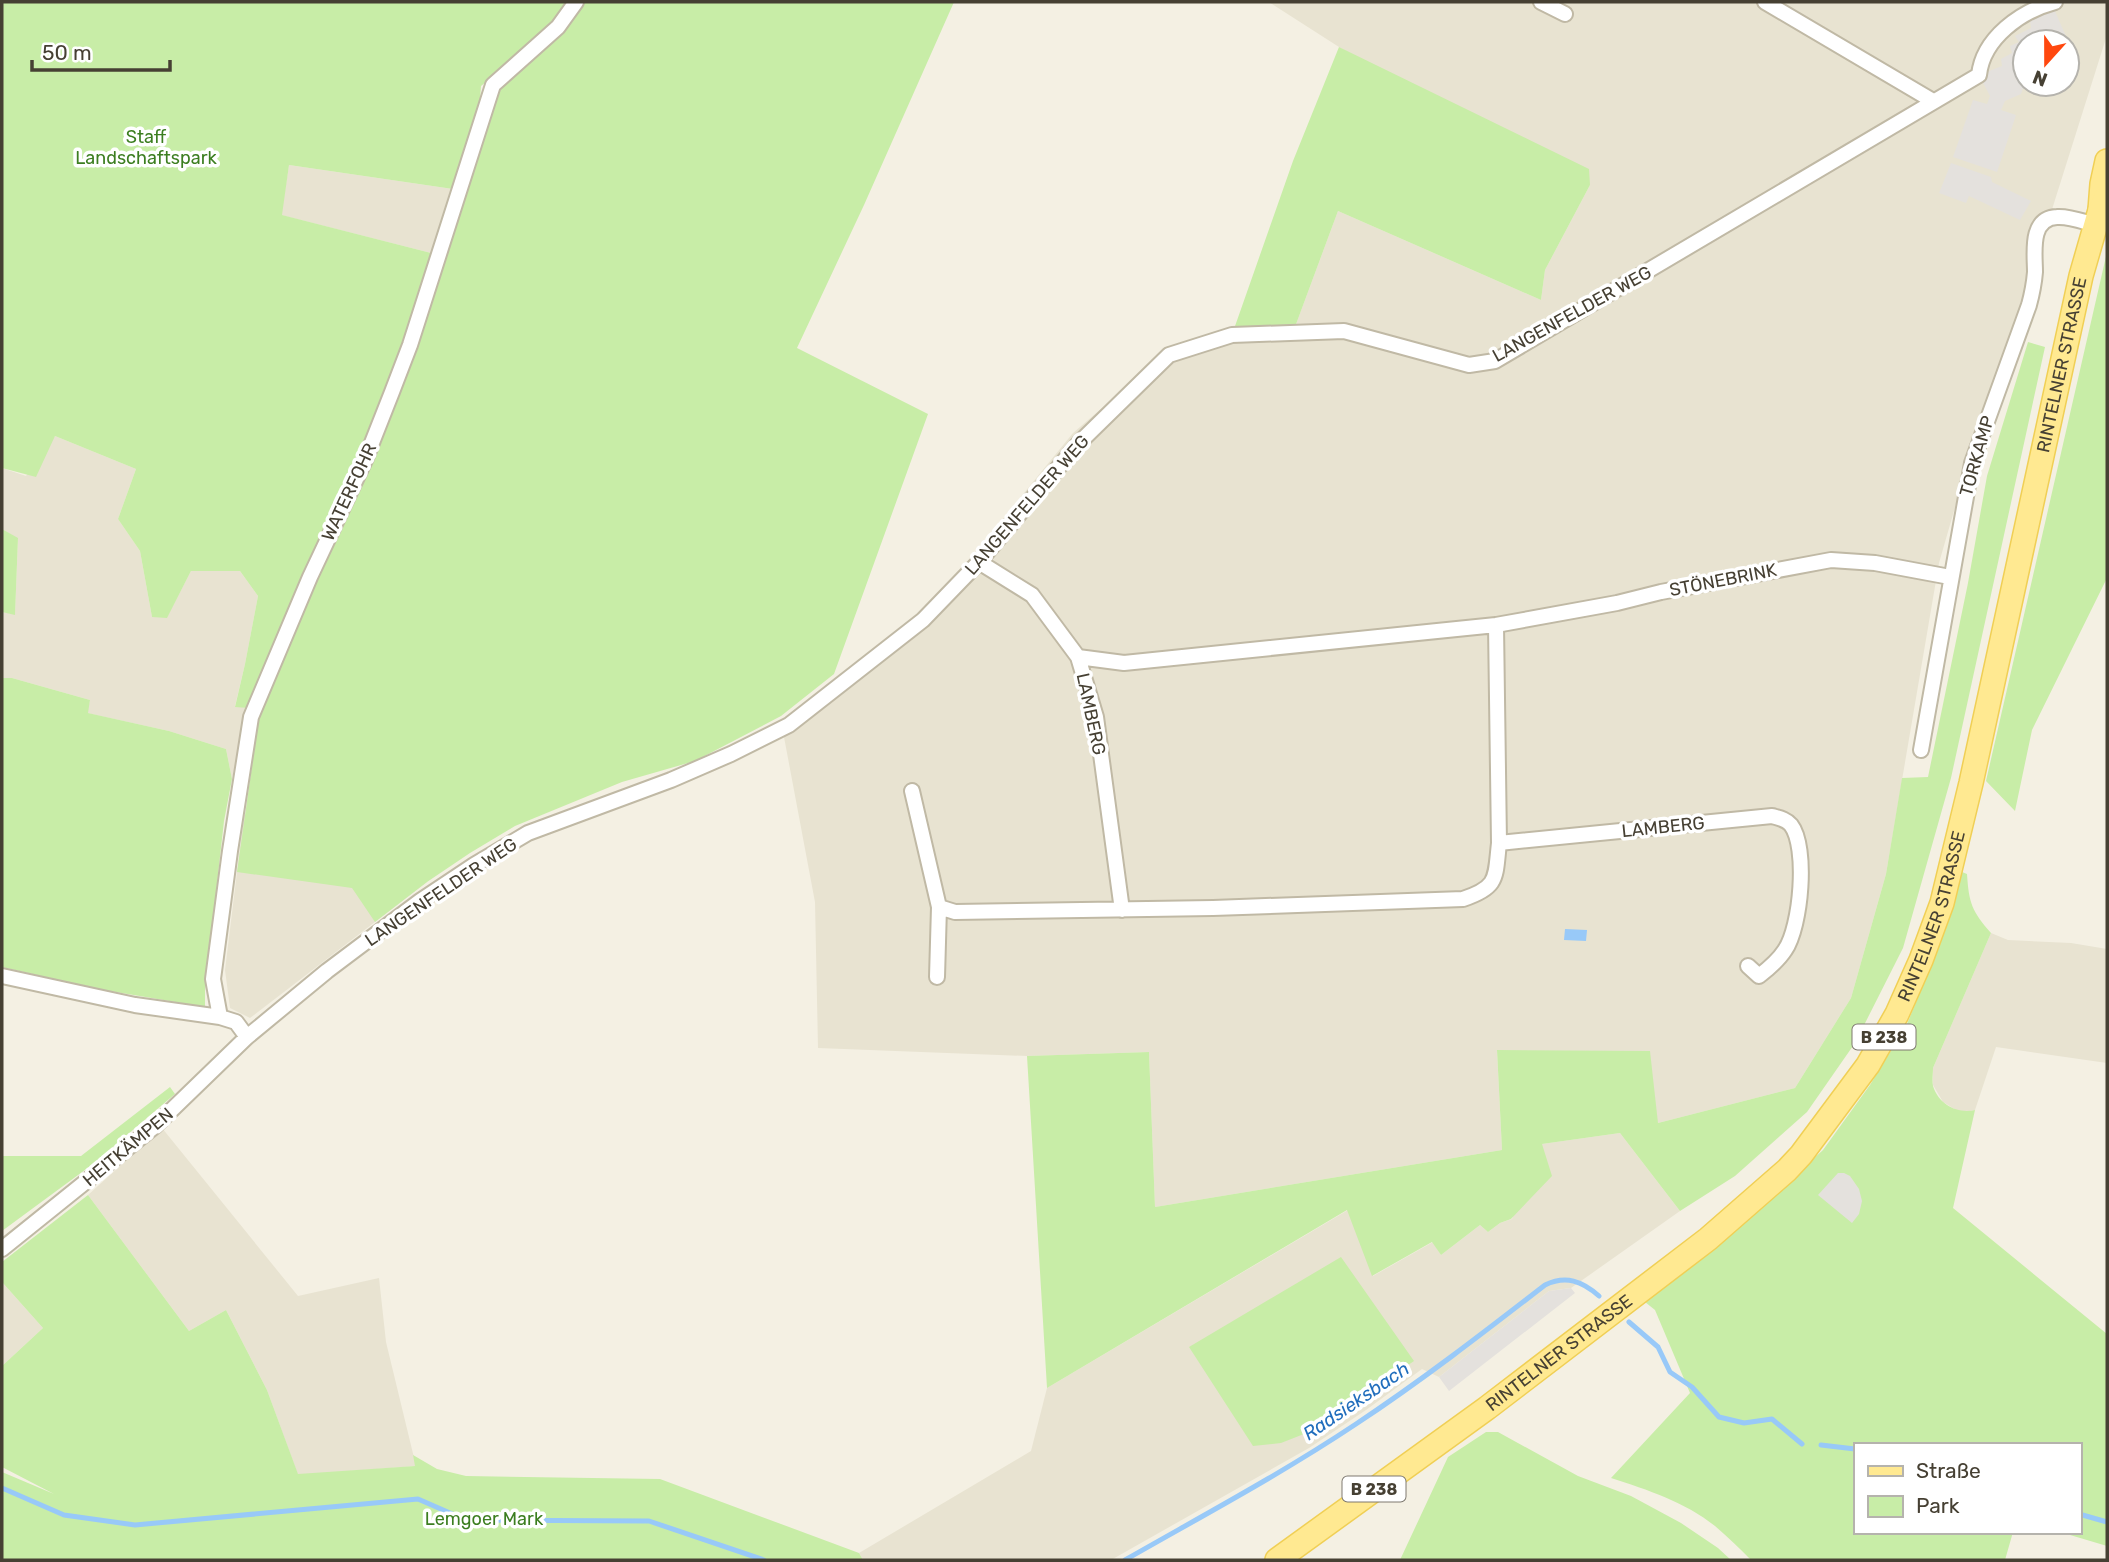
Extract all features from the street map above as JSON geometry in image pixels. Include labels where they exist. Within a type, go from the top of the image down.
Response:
[{"type":"main road","name":"RINTELNER STRASSE","points":[[1277,1560],[1507,1393],[1708,1239],[1787,1170],[1868,1065],[1897,1014],[1942,903],[1971,783],[2081,276],[2101,210],[2102,184],[2107,161]]},
{"type":"street","name":"WATERFOHR","points":[[220,1017],[213,979],[251,718],[310,577],[366,458],[397,380],[493,85],[558,27],[576,2]]},
{"type":"street","points":[[1541,2],[1565,14]]},
{"type":"street","points":[[1765,2],[1933,101]]},
{"type":"street","name":"LANGENFELDER WEG","points":[[247,1037],[327,971],[420,901],[528,833],[732,754],[789,725],[923,620],[979,562],[1079,443],[1169,355],[1232,335],[1344,331],[1469,365],[1495,361],[1979,75],[1980,64],[1992,40],[2018,19],[2055,2]]},
{"type":"street","name":"TORKAMP","points":[[1921,750],[1972,463],[2029,305],[2034,281],[2033,251],[2037,232],[2049,219],[2101,210]]},
{"type":"street","name":"STÖNEBRINK","points":[[1078,657],[1124,663],[1496,625],[1831,560],[1875,563],[1950,577]]},
{"type":"street","name":"LAMBERG","points":[[979,562],[1031,595],[1078,657],[1096,717],[1122,910]]},
{"type":"street","points":[[939,907],[955,912],[1122,910],[1463,899],[1482,893],[1491,885],[1495,876],[1499,844],[1496,625]]},
{"type":"street","points":[[912,791],[939,907],[937,976]]},
{"type":"street","name":"LAMBERG","points":[[1499,844],[1772,816],[1784,819],[1790,823],[1798,837],[1801,889],[1797,918],[1786,949],[1773,965],[1759,976],[1748,966]]},
{"type":"street","points":[[2,976],[135,1005],[220,1017],[236,1022],[247,1037]]},
{"type":"street","name":"HEITKÄMPEN","points":[[2,1249],[155,1126],[247,1037]]},
{"type":"shaded area","points":[[1269,2],[2107,2],[2107,35],[2031,276],[1983,410],[1939,563],[1886,874],[1851,998],[1795,1088],[1658,1123],[1497,1051],[1502,1150],[1155,1207],[1149,1052],[1027,1056],[818,1048],[815,902],[784,737],[935,602],[1073,433],[1167,352],[1295,327],[1338,211],[1541,300],[1545,270],[1590,185],[1339,47]]},
{"type":"shaded area","points":[[2054,9],[2062,28],[2031,28],[2030,20]]},
{"type":"shaded area","points":[[2011,54],[2012,98],[2005,101],[2001,110],[2016,115],[1997,172],[1953,157],[1973,100],[1987,104],[1990,96],[1979,75],[2002,66],[2001,59]]},
{"type":"shaded area","points":[[1951,163],[1991,177],[1992,182],[2031,201],[2020,220],[1969,196],[1966,203],[1939,193]]},
{"type":"shaded area","points":[[289,165],[453,189],[435,254],[281,215]]},
{"type":"shaded area","points":[[55,436],[136,469],[118,519],[140,551],[152,617],[167,617],[191,571],[240,571],[258,596],[235,706],[248,708],[232,779],[226,749],[169,731],[87,713],[90,700],[12,678],[2,678],[2,612],[15,614],[18,539],[2,529],[2,468],[26,476]]},
{"type":"shaded area","points":[[244,815],[427,882],[250,1018],[230,1008],[225,970]]},
{"type":"shaded area","points":[[1991,933],[2008,940],[2071,943],[2107,949],[2107,1063],[1996,1047],[1975,1110],[1965,1112],[1943,1102],[1933,1085],[1933,1068]]},
{"type":"shaded area","points":[[162,1128],[298,1296],[379,1278],[386,1342],[416,1466],[298,1475],[267,1390],[226,1310],[189,1331],[88,1195]]},
{"type":"shaded area","points":[[1620,1133],[1680,1211],[1571,1288],[1549,1291],[1439,1377],[1422,1369],[1309,1448],[1111,1560],[863,1560],[859,1553],[1031,1451],[1047,1388],[1348,1210],[1373,1276],[1433,1242],[1441,1255],[1480,1225],[1488,1232],[1500,1223],[1512,1219],[1542,1144]]},
{"type":"shaded area","points":[[1838,1173],[1850,1176],[1859,1189],[1862,1201],[1859,1214],[1852,1223],[1818,1195]]},
{"type":"shaded area","points":[[2,1282],[43,1328],[2,1366]]},
{"type":"shaded area","points":[[1571,1288],[1575,1293],[1449,1391],[1439,1377],[1549,1291]]},
{"type":"green space","name":"Staff Landschaftspark","points":[[2,2],[571,2],[556,24],[481,86],[480,99],[453,189],[289,165],[282,215],[435,254],[409,334],[356,466],[336,504],[248,708],[235,707],[258,596],[240,571],[191,571],[167,618],[152,617],[140,551],[118,519],[136,469],[55,436],[36,477],[2,468]]},
{"type":"green space","points":[[580,2],[954,2],[797,348],[928,414],[834,674],[781,716],[695,761],[622,782],[515,826],[427,882],[375,922],[352,888],[237,872],[260,709],[449,240],[502,80]]},
{"type":"green space","points":[[1339,47],[1589,169],[1590,185],[1545,270],[1541,300],[1338,211],[1295,327],[1234,329],[1293,161]]},
{"type":"green space","points":[[2107,252],[2107,578],[2032,730],[2015,811],[1986,781]]},
{"type":"green space","points":[[2028,342],[2045,347],[1951,778],[1903,948],[1855,1043],[1807,1112],[1735,1176],[1680,1211],[1620,1133],[1542,1144],[1552,1176],[1511,1219],[1488,1232],[1480,1225],[1441,1255],[1432,1242],[1372,1276],[1347,1210],[1047,1388],[1027,1056],[1149,1052],[1155,1207],[1502,1150],[1497,1050],[1650,1051],[1658,1123],[1795,1088],[1851,998],[1886,874],[1902,778],[1928,777],[1987,476]]},
{"type":"green space","points":[[2,529],[18,538],[15,615],[2,612]]},
{"type":"green space","points":[[2,678],[12,678],[90,700],[88,713],[169,731],[226,749],[232,779],[224,821],[205,1007],[98,989],[2,967]]},
{"type":"green space","points":[[1962,872],[1967,874],[1973,906],[1991,933],[1933,1068],[1933,1086],[1944,1103],[1962,1111],[1975,1110],[1953,1208],[2107,1334],[2107,1546],[2067,1534],[2081,1534],[2081,1443],[1854,1443],[1854,1534],[2012,1534],[2005,1560],[1751,1560],[1715,1526],[1691,1510],[1652,1492],[1611,1478],[1690,1393],[1655,1310],[1645,1302],[1738,1228],[1823,1150],[1870,1085],[1907,1024],[1938,949]]},
{"type":"green space","points":[[170,1087],[175,1094],[93,1164],[2,1231],[2,1156],[81,1156]]},
{"type":"green space","name":"Lemgoer Mark","points":[[88,1195],[189,1331],[226,1310],[267,1390],[298,1474],[415,1466],[413,1455],[437,1469],[466,1476],[660,1479],[859,1553],[863,1560],[2,1560],[2,1472],[54,1494],[2,1467],[2,1366],[43,1328],[2,1282],[2,1262]]},
{"type":"green space","points":[[1341,1257],[1414,1361],[1309,1432],[1281,1443],[1253,1446],[1189,1347]]},
{"type":"green space","points":[[1486,1432],[1498,1432],[1578,1476],[1631,1496],[1681,1523],[1731,1560],[1400,1560],[1448,1457]]},
{"type":"water","points":[[1565,929],[1587,930],[1586,941],[1564,940]]},
{"type":"waterway","name":"Radsieksbach","points":[[1125,1560],[1356,1424],[1428,1374],[1545,1285],[1560,1280],[1574,1281],[1599,1296]]},
{"type":"waterway","name":"Radsieksbach","points":[[1629,1322],[1658,1347],[1670,1372],[1692,1387],[1719,1417],[1744,1423],[1772,1419],[1802,1444]]},
{"type":"waterway","name":"Radsieksbach","points":[[1821,1445],[1854,1449]]},
{"type":"waterway","points":[[2,1488],[64,1515],[135,1525],[418,1499],[466,1520],[649,1521],[764,1560]]},
{"type":"waterway","name":"Radsieksbach","points":[[2081,1515],[2107,1522]]}]
